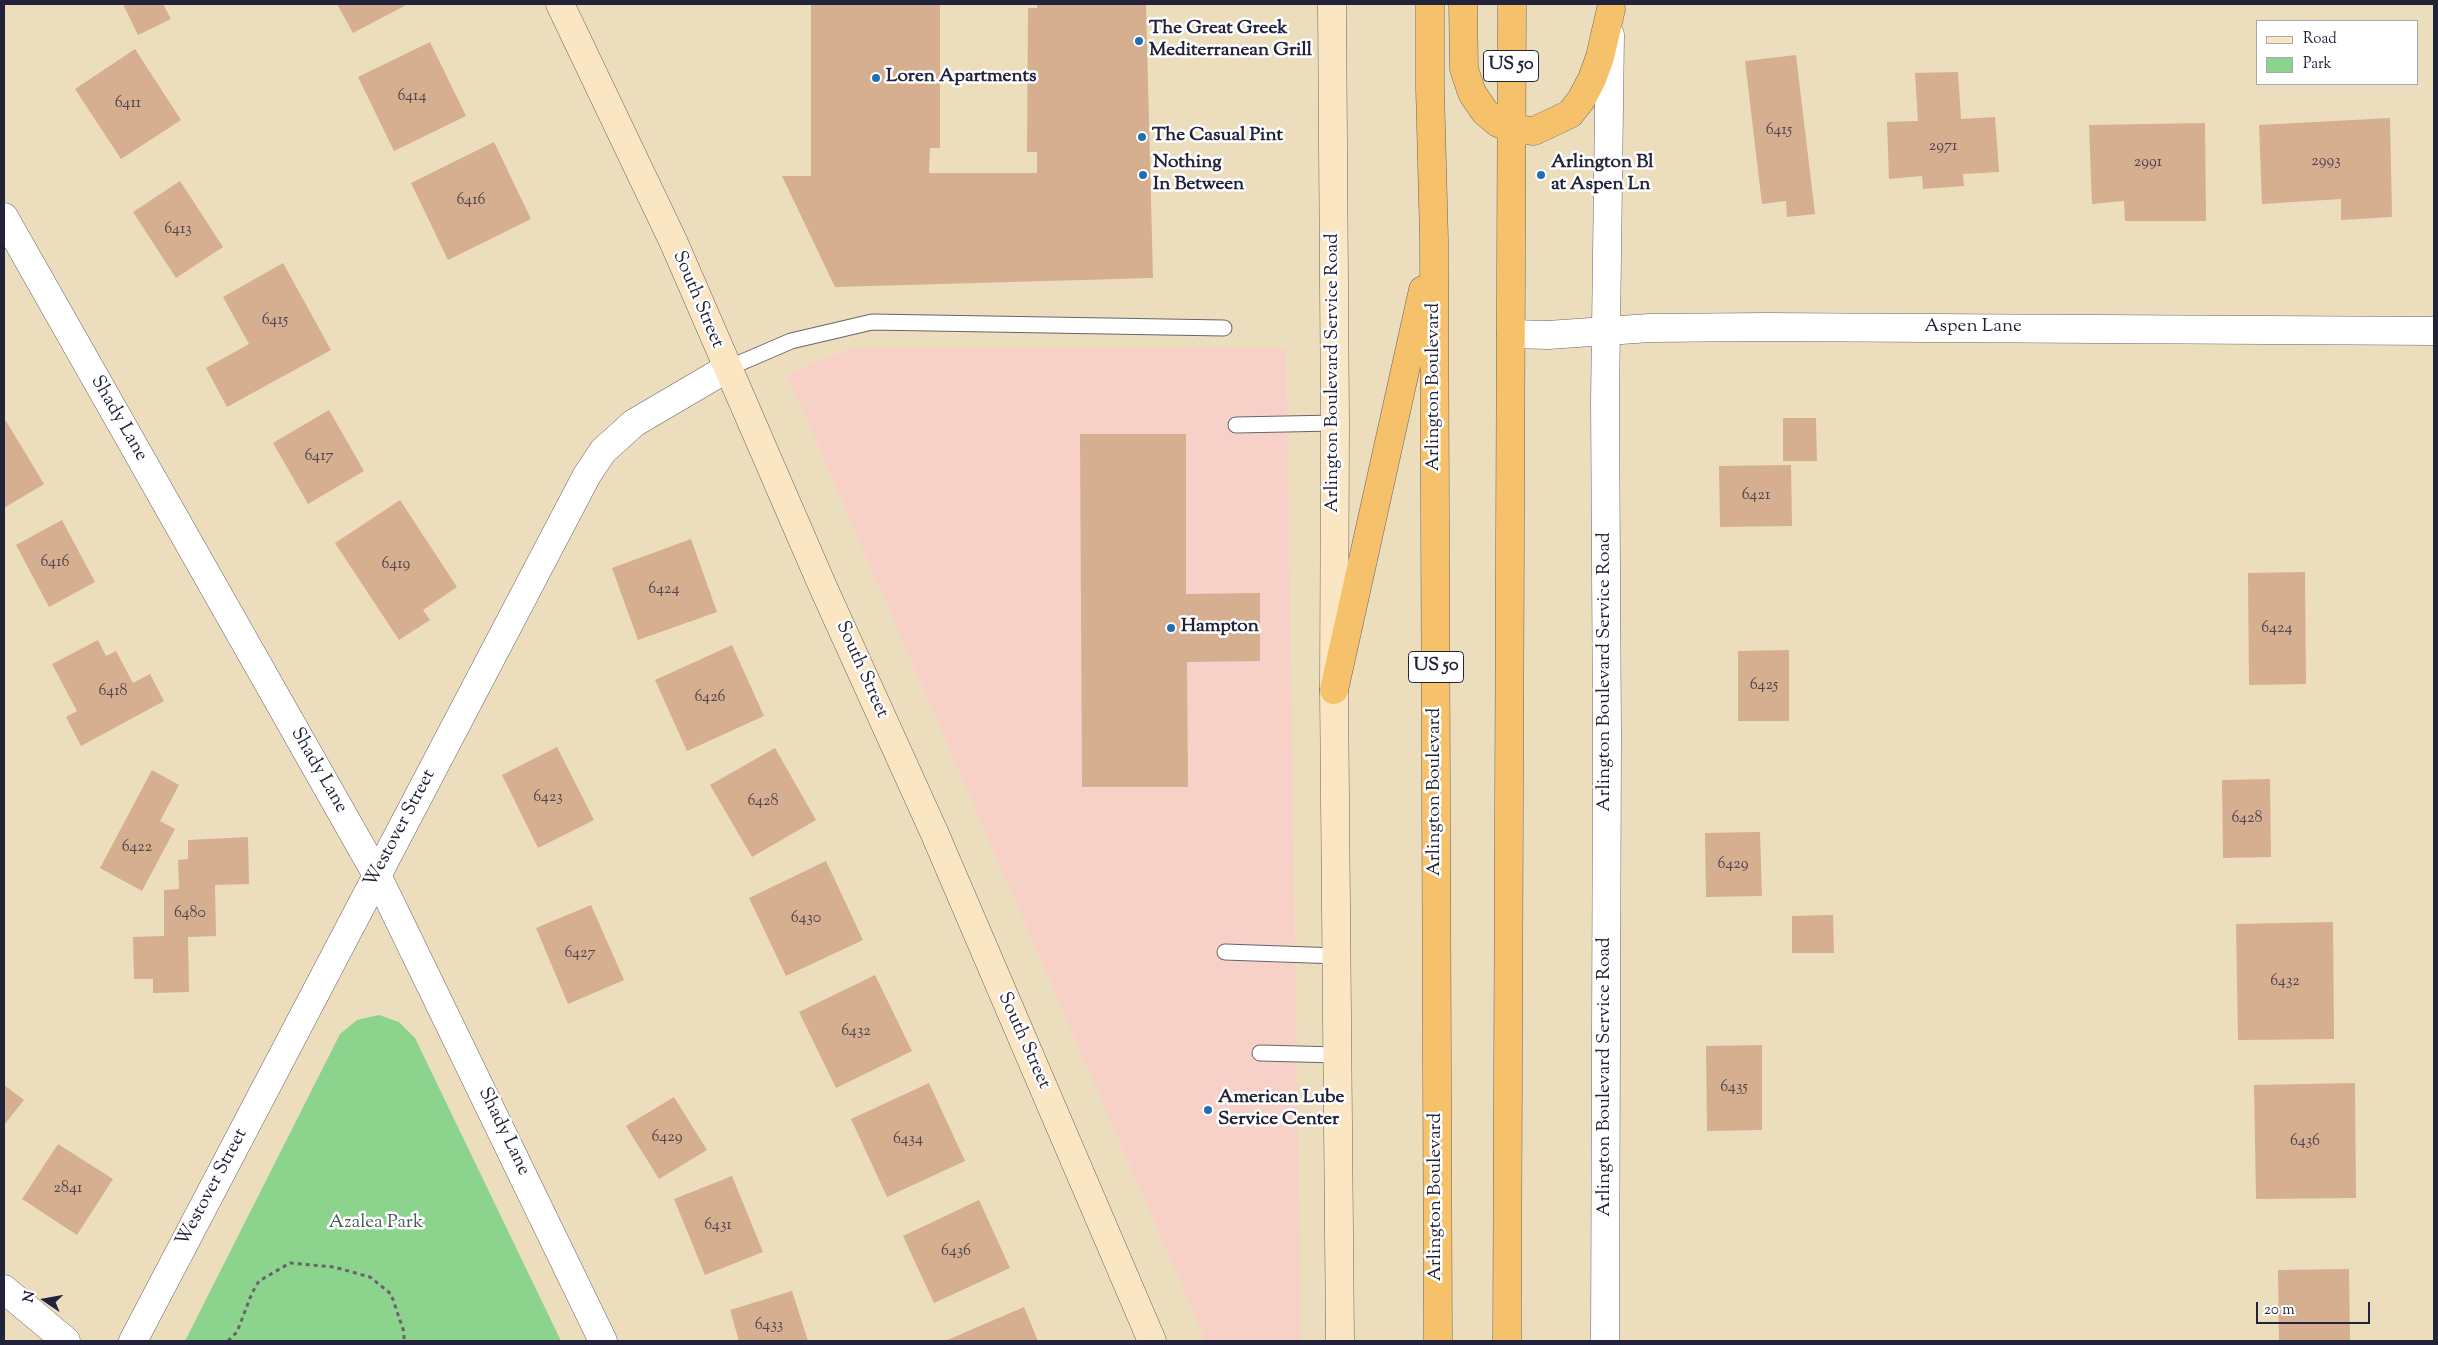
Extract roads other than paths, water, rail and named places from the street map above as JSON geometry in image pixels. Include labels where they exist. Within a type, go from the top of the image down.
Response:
[{"type":"highway","name":"Arlington Boulevard","points":[[1430,4],[1434,239],[1438,1341]]},
{"type":"highway","points":[[1464,4],[1464,69],[1472,92],[1485,112],[1498,123],[1512,129],[1534,131],[1570,114],[1592,79],[1611,6]]},
{"type":"highway","name":"US 50","points":[[1507,1341],[1512,4]]},
{"type":"highway","points":[[1334,690],[1434,239]]},
{"type":"street","name":"South Street","points":[[560,4],[674,244],[726,369],[934,832],[1152,1341]]},
{"type":"street","name":"Arlington Boulevard Service Road","points":[[1332,4],[1335,423],[1334,690],[1338,956],[1340,1341]]},
{"type":"street","name":"Arlington Boulevard Service Road","points":[[1605,1341],[1606,332],[1611,6]]},
{"type":"street","name":"Shady Lane","points":[[4,217],[377,875],[603,1341]]},
{"type":"street","name":"Aspen Lane","points":[[1511,334],[1548,335],[1650,328],[1764,327],[2434,331]]},
{"type":"street","name":"Westover Street","points":[[133,1341],[587,474],[603,451],[634,424],[726,369]]},
{"type":"street","points":[[4,1290],[66,1341]]},
{"type":"lane","points":[[726,369],[791,341],[872,322],[1224,328]]},
{"type":"lane","points":[[1236,425],[1335,423]]},
{"type":"lane","points":[[1225,952],[1338,956]]},
{"type":"lane","points":[[1260,1053],[1338,1055]]},
{"type":"place","name":"The Great Greek Mediterranean Grill","points":[[1139,41]]},
{"type":"place","name":"Loren Apartments","points":[[876,78]]},
{"type":"place","name":"The Casual Pint","points":[[1142,137]]},
{"type":"place","name":"Nothing In Between","points":[[1143,175]]},
{"type":"place","name":"Arlington Bl at Aspen Ln","points":[[1541,175]]},
{"type":"place","name":"Hampton","points":[[1171,628]]},
{"type":"place","name":"American Lube Service Center","points":[[1208,1110]]},
{"type":"park label","name":"Azalea Park","points":[[376,1224]]}]
